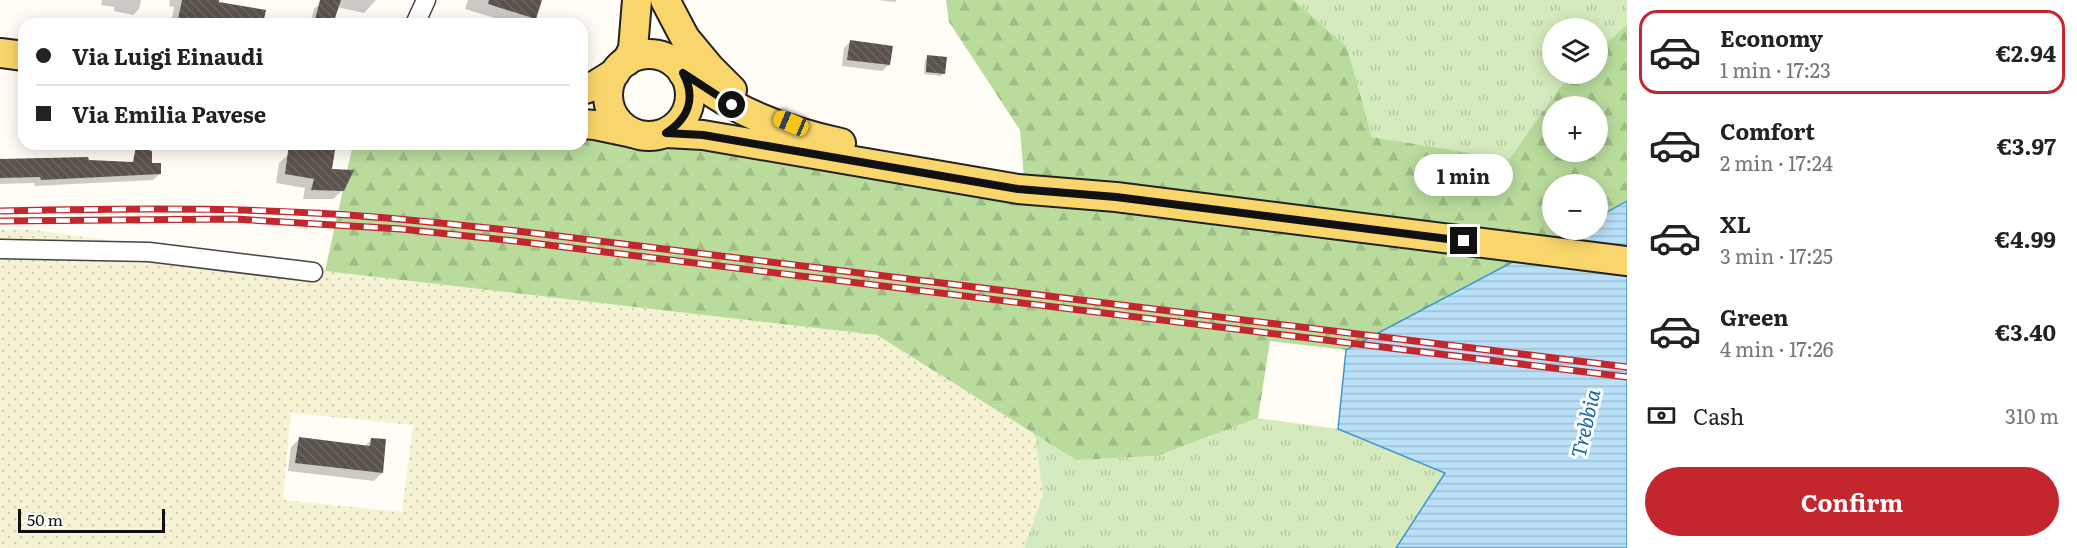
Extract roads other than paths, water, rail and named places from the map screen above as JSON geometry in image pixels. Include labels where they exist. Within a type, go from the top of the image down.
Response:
[{"type":"main road","points":[[634,133],[619,123],[610,108],[609,90],[633,49],[637,0]]},
{"type":"main road","points":[[664,0],[678,67],[689,83],[690,95],[689,107],[684,117],[666,133]]},
{"type":"main road","points":[[664,0],[685,38],[710,68],[735,92],[773,115],[830,141]]},
{"type":"main road","points":[[0,53],[18,55]]},
{"type":"main road","points":[[588,88],[637,56],[661,56],[732,105],[755,116],[830,141],[1115,197]]},
{"type":"main road","points":[[588,124],[645,136],[666,133],[703,135],[1018,189],[1115,197],[1627,261]]},
{"type":"street","points":[[418,18],[426,0]]},
{"type":"street","points":[[0,249],[149,252],[313,272]]},
{"type":"water","name":"Trebbia","points":[[1627,201],[1627,548],[1396,548],[1445,473],[1338,429],[1346,350],[1554,240],[1608,240],[1608,211]]},
{"type":"railway","points":[[0,211],[235,210],[415,220],[1627,367]]},
{"type":"railway","points":[[0,221],[234,219],[401,229],[1627,377]]}]
